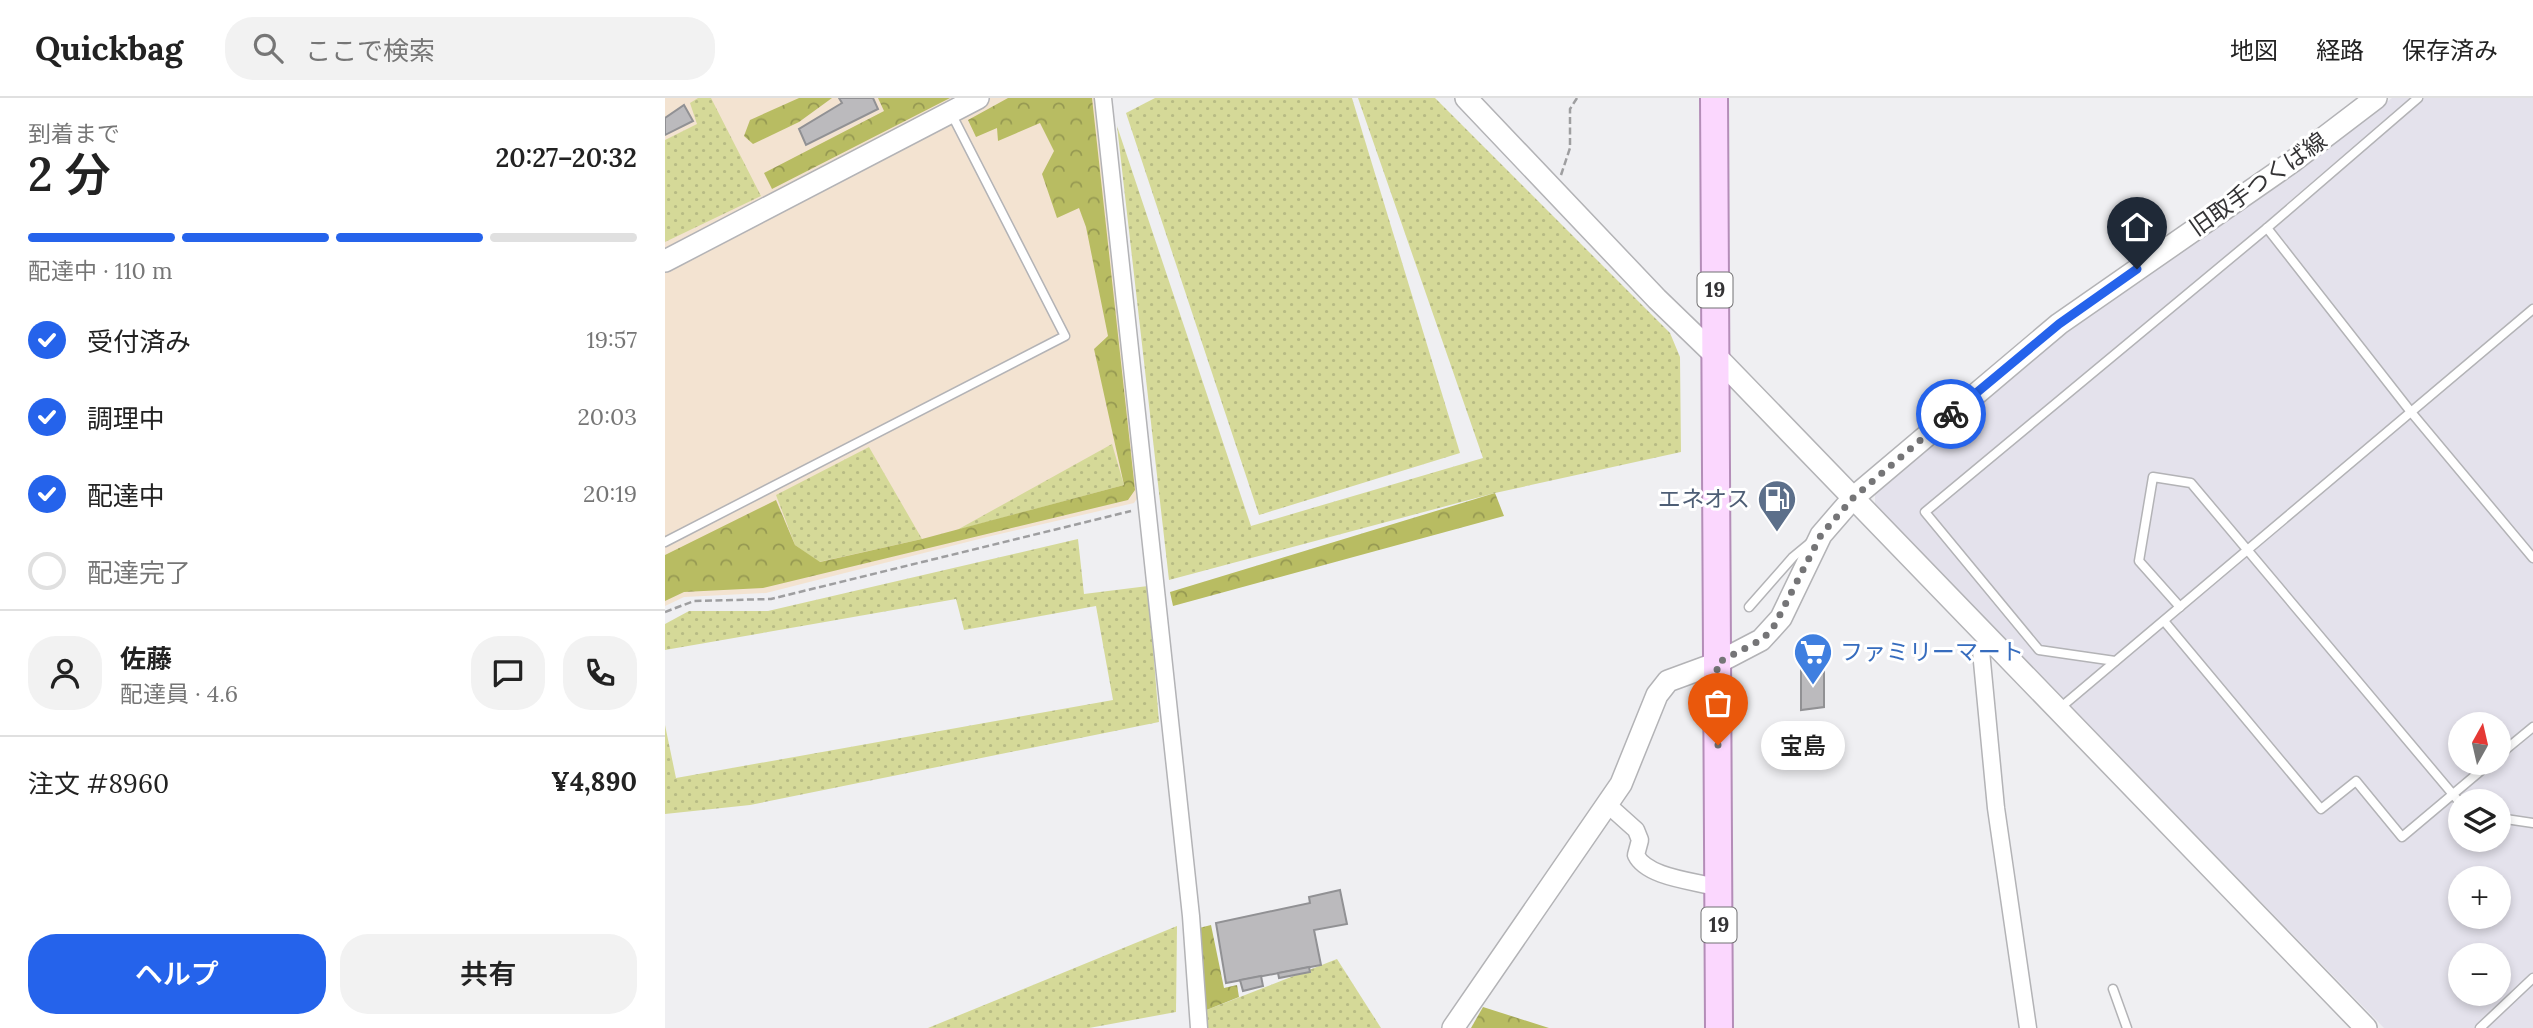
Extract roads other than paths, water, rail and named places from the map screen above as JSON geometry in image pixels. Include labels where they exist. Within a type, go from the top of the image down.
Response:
[{"type":"main road","name":"19","points":[[1714,98],[1719,1028]]},
{"type":"street","points":[[665,261],[978,98]]},
{"type":"street","points":[[1103,98],[1191,916],[1199,1028]]},
{"type":"street","points":[[1466,98],[2365,1028]]},
{"type":"street","name":"旧取手つくば線","points":[[1453,1028],[1621,784],[1662,688],[1674,678],[1717,663],[1761,640],[1772,630],[1821,535],[1853,498],[2059,324],[2292,162],[2376,98]]},
{"type":"street","points":[[1989,639],[1980,650],[1996,808],[2028,1028]]},
{"type":"street","points":[[1607,804],[1636,830],[1640,840],[1636,855],[1640,863],[1658,872],[1719,888]]},
{"type":"lane","points":[[2115,661],[2039,650],[1925,512],[2267,228],[2418,98]]},
{"type":"lane","points":[[665,542],[1065,336],[950,112]]},
{"type":"lane","points":[[2267,228],[2411,412],[2533,558]]},
{"type":"lane","points":[[2058,710],[2533,309]]},
{"type":"lane","points":[[2180,607],[2139,561],[2153,477],[2191,483],[2448,790]]},
{"type":"lane","points":[[1749,607],[1793,557],[1821,535]]},
{"type":"lane","points":[[2164,621],[2321,808],[2356,781],[2402,837],[2448,798]]},
{"type":"lane","points":[[2511,745],[2533,727]]},
{"type":"lane","points":[[2459,789],[2476,775]]},
{"type":"lane","points":[[2511,820],[2533,823]]},
{"type":"lane","points":[[2480,1028],[2533,978]]},
{"type":"lane","points":[[2113,989],[2127,1028]]},
{"type":"place","name":"エネオス","points":[[1777,533]]},
{"type":"place","name":"ファミリーマート","points":[[1813,686]]},
{"type":"place","name":"宝島","points":[[1718,745]]}]
